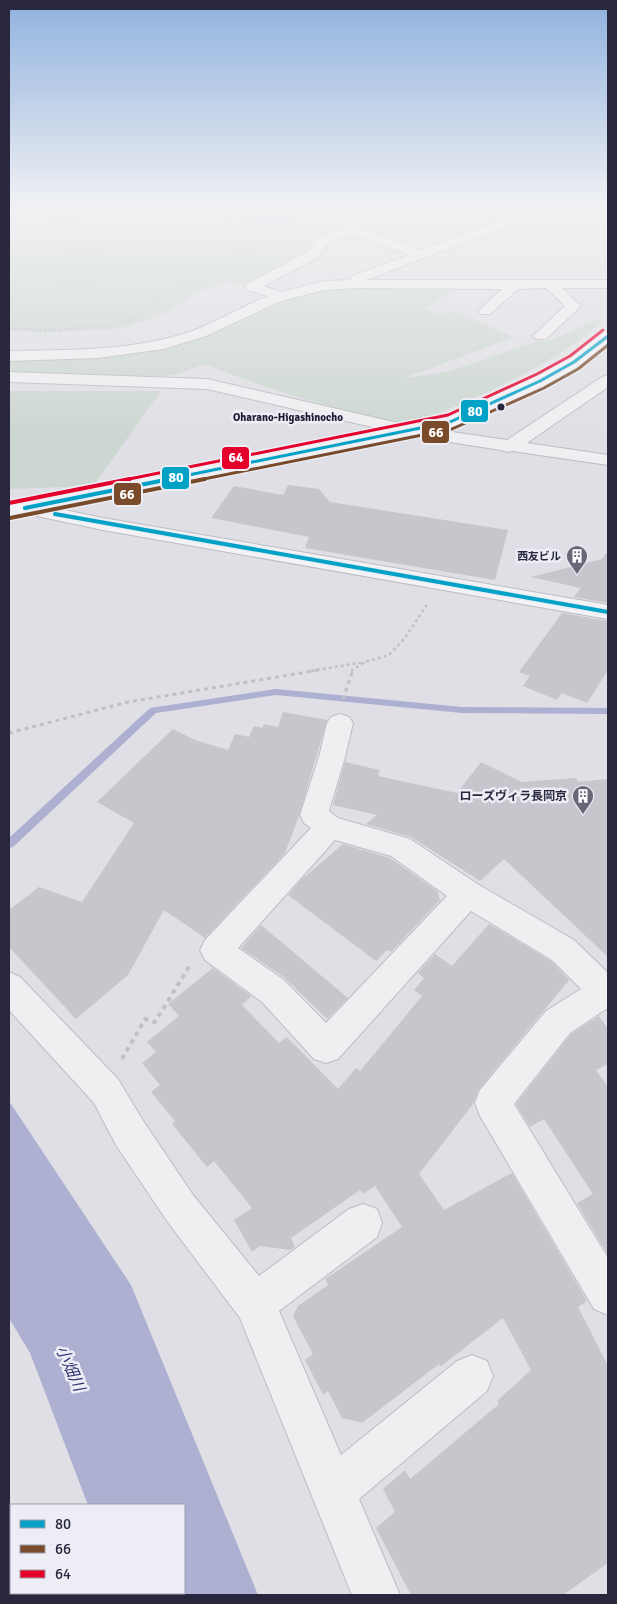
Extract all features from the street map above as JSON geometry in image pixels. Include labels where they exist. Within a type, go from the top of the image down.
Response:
[{"type":"main road","points":[[14,508],[450,422],[540,382],[574,362],[608,336]]},
{"type":"main road","points":[[14,508],[608,612]]},
{"type":"street","points":[[252,287],[258,284]]},
{"type":"street","points":[[9,356],[90,354],[160,344],[186,338],[212,328],[281,296],[317,286],[334,284]]},
{"type":"street","points":[[366,284],[608,284]]},
{"type":"street","points":[[485,311],[512,288],[511,284]]},
{"type":"street","points":[[542,336],[574,306],[549,284]]},
{"type":"street","points":[[252,287],[281,296]]},
{"type":"street","points":[[9,377],[207,384],[411,431],[508,447],[608,460]]},
{"type":"street","points":[[508,447],[608,380]]},
{"type":"street","points":[[340,723],[332,757],[314,815],[329,827],[400,847],[468,894],[563,950],[606,993],[558,1022],[493,1103],[608,1295]]},
{"type":"street","points":[[329,827],[216,950],[273,991],[326,1047],[468,894]]},
{"type":"street","points":[[9,986],[105,1089],[129,1132],[180,1208],[255,1304],[334,1490],[376,1595]]},
{"type":"street","points":[[255,1304],[363,1223]]},
{"type":"street","points":[[334,1490],[472,1376]]},
{"type":"path","points":[[9,298],[74,284]]},
{"type":"path","points":[[9,329],[58,330],[119,324],[139,317],[147,306],[162,294],[176,287],[191,284]]},
{"type":"path","points":[[240,284],[252,287]]},
{"type":"path","points":[[9,734],[128,702],[365,662],[389,655],[405,638],[431,599]]},
{"type":"path","points":[[344,692],[351,678],[351,671],[365,662]]},
{"type":"path","points":[[105,1089],[145,1019],[155,1022],[196,954],[216,950]]},
{"type":"shaded area","points":[[9,284],[220,284],[195,294],[165,313],[123,328],[46,333],[9,330]]},
{"type":"shaded area","points":[[327,287],[458,287],[424,310],[441,314],[447,310],[514,337],[404,378],[447,372],[538,341],[549,341],[599,319],[604,319],[585,336],[562,352],[489,392],[436,414],[395,422],[318,403],[261,385],[205,364],[175,375],[90,378],[9,374],[9,361],[83,358],[233,326],[229,324],[282,300]]},
{"type":"shaded area","points":[[9,391],[161,391],[96,482],[67,487],[9,489]]},
{"type":"water","name":"小畑川","points":[[9,1101],[131,1285],[258,1595],[121,1595],[185,1594],[185,1504],[88,1504],[30,1353],[9,1318]]},
{"type":"building","points":[[288,485],[319,489],[330,502],[508,530],[495,580],[305,548],[309,537],[211,518],[234,486],[283,495]]},
{"type":"building","name":"西友ビル","points":[[608,551],[608,603],[574,597],[581,588],[531,577],[602,559]]},
{"type":"building","points":[[562,613],[608,621],[608,670],[587,703],[562,693],[557,700],[523,686],[530,676],[519,672]]},
{"type":"building","points":[[283,712],[327,720],[299,816],[285,853],[205,938],[164,910],[128,975],[76,1019],[9,947],[9,910],[39,887],[82,902],[134,823],[97,802],[173,729],[195,740],[228,750],[235,734],[249,737],[254,726],[262,728],[264,724],[278,727]]},
{"type":"building","points":[[345,762],[380,770],[378,776],[457,793],[481,762],[522,782],[576,778],[578,782],[608,779],[608,957],[504,859],[480,881],[411,837],[366,824],[377,815],[333,805]]},
{"type":"building","points":[[343,844],[390,858],[437,891],[440,900],[391,952],[387,950],[376,961],[288,895],[301,880]]},
{"type":"building","points":[[489,924],[551,961],[569,980],[479,1089],[473,1104],[419,1174],[444,1210],[512,1173],[587,1301],[578,1307],[608,1366],[608,1563],[563,1595],[411,1595],[376,1528],[395,1512],[383,1489],[405,1470],[410,1479],[499,1404],[497,1401],[531,1370],[503,1318],[440,1367],[439,1364],[362,1423],[342,1418],[328,1391],[323,1395],[305,1360],[313,1354],[293,1316],[298,1306],[328,1285],[325,1279],[402,1227],[375,1186],[363,1194],[360,1190],[291,1238],[295,1247],[290,1250],[260,1246],[252,1252],[234,1220],[252,1208],[214,1161],[207,1167],[172,1124],[175,1121],[151,1092],[160,1085],[142,1063],[156,1052],[147,1042],[179,1016],[168,1004],[213,968],[251,996],[242,1005],[279,1043],[287,1037],[338,1089],[356,1068],[360,1071],[422,996],[414,990],[424,978],[418,973],[435,954],[452,966]]},
{"type":"building","points":[[261,925],[348,998],[327,1019],[285,978],[241,948]]},
{"type":"building","points":[[599,1016],[608,1029],[608,1064],[596,1070],[608,1087],[608,1255],[577,1203],[593,1194],[544,1119],[530,1127],[516,1104],[571,1034]]},
{"type":"waterway","points":[[9,844],[153,710],[276,692],[462,710],[608,711]]},
{"type":"transit line","name":"64","points":[[9,503],[448,415],[537,374],[570,356],[603,330]]},
{"type":"transit line","name":"80","points":[[25,508],[450,422],[540,381],[574,362],[608,336]]},
{"type":"transit line","name":"66","points":[[10,518],[452,429],[544,388],[578,369],[608,345]]},
{"type":"transit line","name":"80","points":[[55,514],[608,612]]},
{"type":"place","name":"西友ビル","points":[[577,575]]},
{"type":"place","name":"ローズヴィラ長岡京","points":[[583,815]]},
{"type":"district","name":"Oharano-Higashinocho","points":[[288,417]]}]
